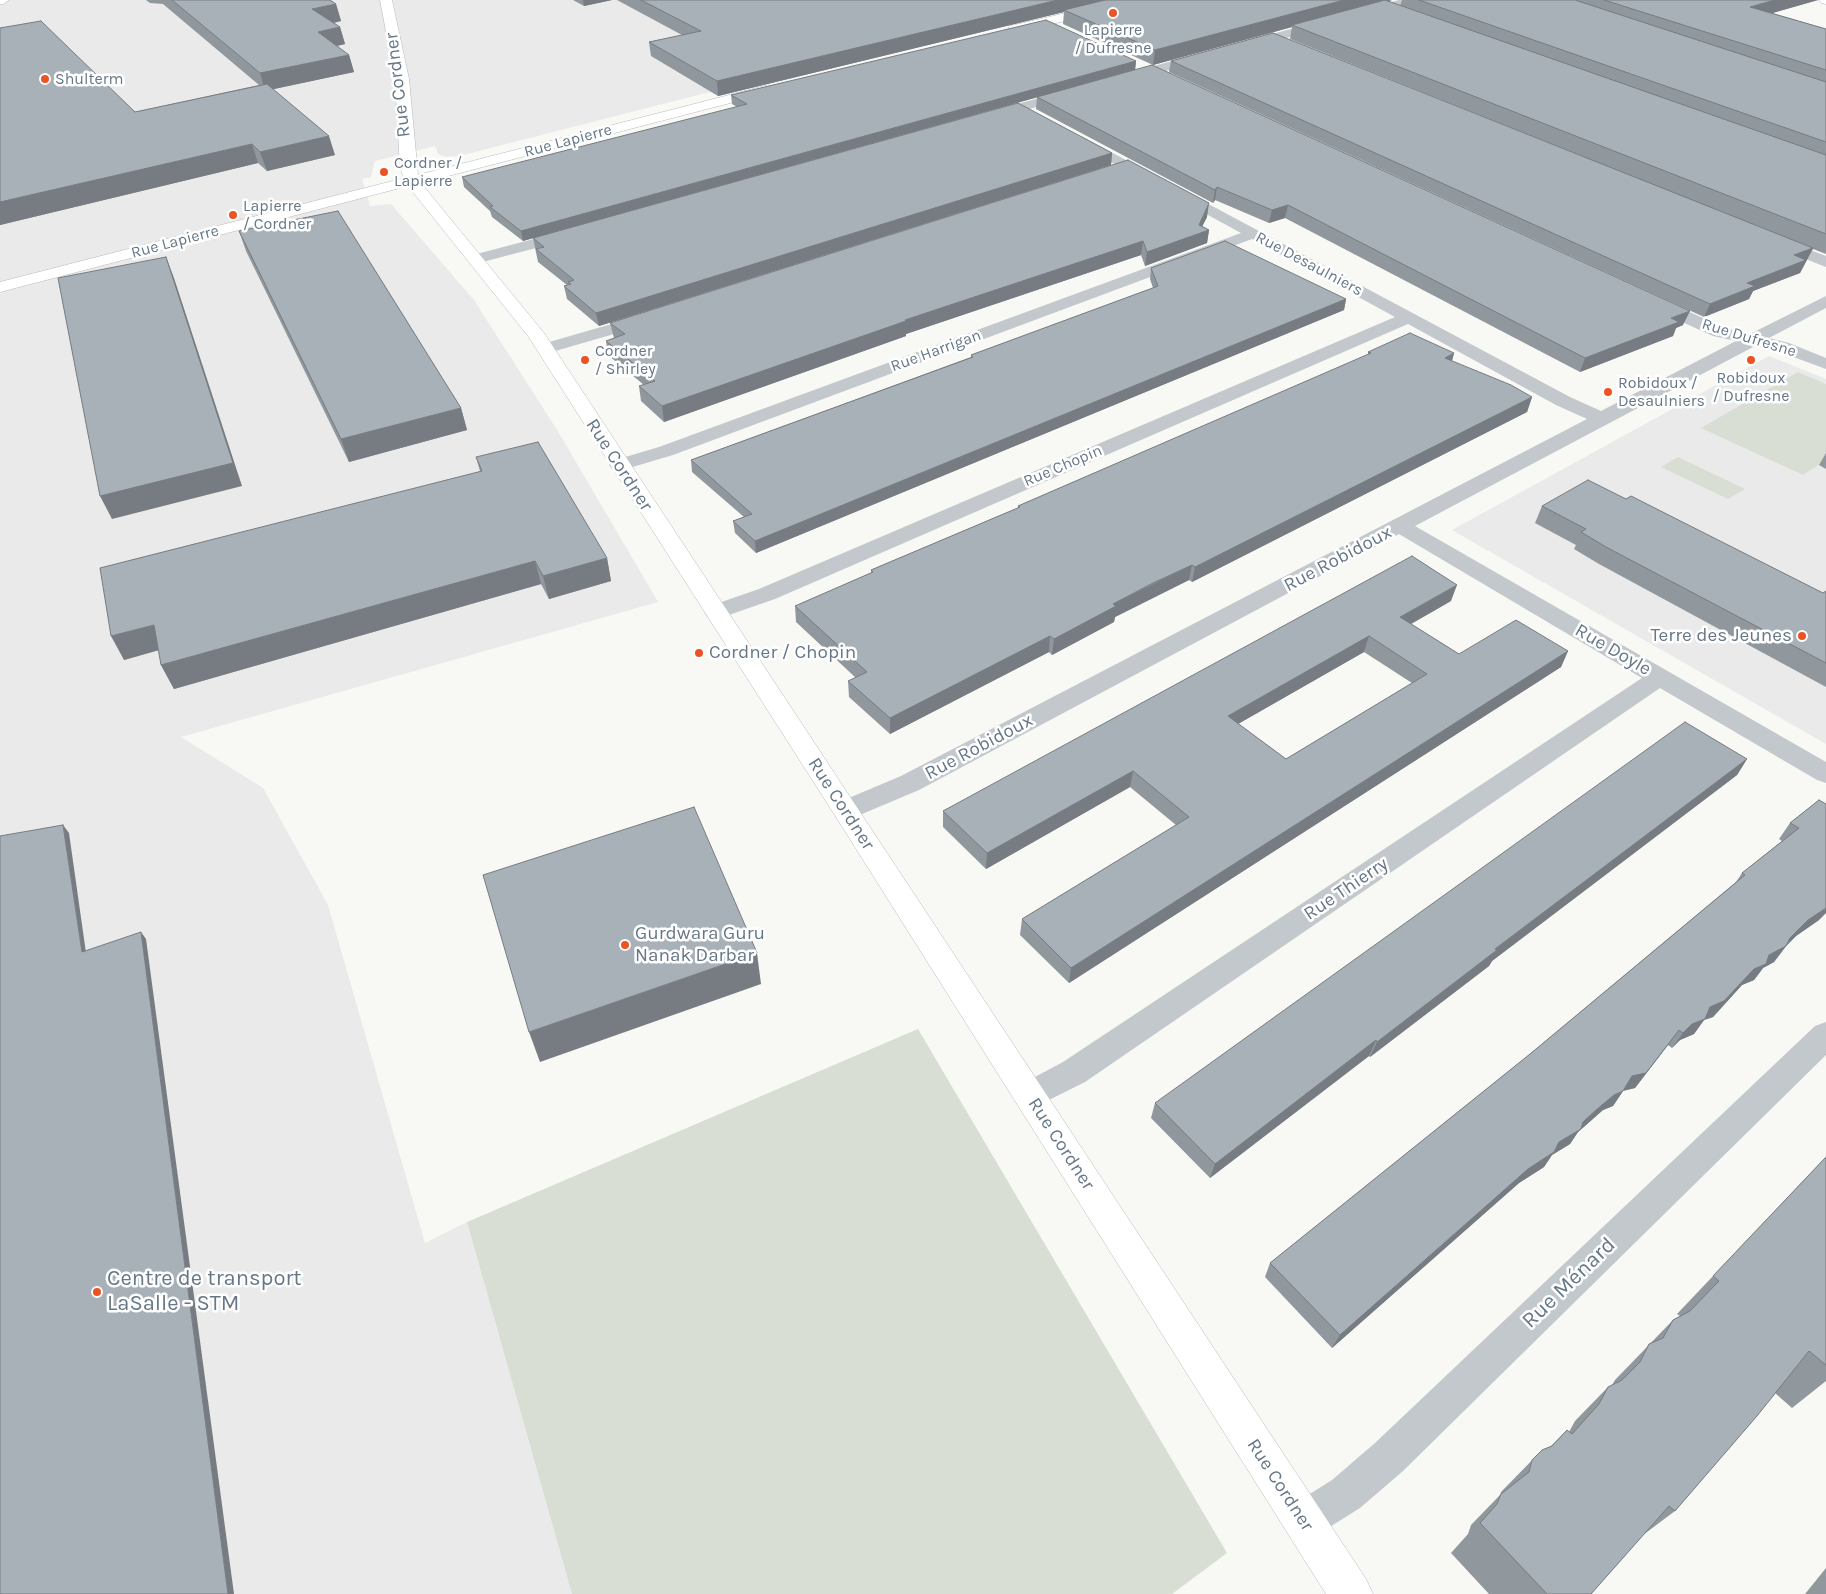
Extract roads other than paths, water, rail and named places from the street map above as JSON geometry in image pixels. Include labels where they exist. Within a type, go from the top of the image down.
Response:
[{"type":"street","name":"Rue Cordner","points":[[386,0],[402,79],[408,168],[412,181],[429,205],[523,318],[545,349],[846,810],[1351,1594]]},
{"type":"street","points":[[1000,33],[1136,0]]},
{"type":"street","points":[[1235,48],[1412,0]]},
{"type":"street","points":[[1382,8],[1400,15]]},
{"type":"street","points":[[1046,22],[1064,30]]},
{"type":"street","points":[[1272,38],[1290,45]]},
{"type":"street","points":[[1114,81],[1217,53]]},
{"type":"street","points":[[1134,62],[1170,79]]},
{"type":"street","name":"Rue Lapierre","points":[[0,287],[783,85]]},
{"type":"street","points":[[981,118],[1086,89]]},
{"type":"street","points":[[1019,107],[1039,118]]},
{"type":"street","name":"Rue Desaulniers","points":[[1063,131],[1563,401],[1600,418]]},
{"type":"street","points":[[1109,172],[1128,166]]},
{"type":"street","points":[[475,259],[578,232]]},
{"type":"street","name":"Rue Harrigan","points":[[619,465],[675,447],[1252,234]]},
{"type":"street","points":[[1761,236],[1826,262]]},
{"type":"street","name":"Rue Dufresne","points":[[1646,299],[1714,330],[1783,347],[1826,364]]},
{"type":"street","name":"Rue Robidoux","points":[[846,810],[910,783],[1577,433],[1600,418],[1750,339],[1826,301]]},
{"type":"street","points":[[545,349],[662,314]]},
{"type":"street","name":"Rue Chopin","points":[[716,612],[776,590],[1409,317]]},
{"type":"street","name":"Rue Doyle","points":[[1400,526],[1826,774]]},
{"type":"street","name":"Rue Thierry","points":[[1029,1096],[1090,1061],[1660,677]]},
{"type":"street","name":"Rue Ménard","points":[[1303,1521],[1340,1498],[1389,1457],[1826,1035]]},
{"type":"place","name":"Lapierre / Dufresne","points":[[1113,13]]},
{"type":"place","name":"Shulterm","points":[[45,79]]},
{"type":"place","name":"Cordner / Lapierre","points":[[384,172]]},
{"type":"place","name":"Lapierre / Cordner","points":[[233,215]]},
{"type":"place","name":"Cordner / Shirley","points":[[585,360]]},
{"type":"place","name":"Robidoux / Dufresne","points":[[1751,360]]},
{"type":"place","name":"Robidoux / Desaulniers","points":[[1608,392]]},
{"type":"place","name":"Terre des Jeunes","points":[[1802,636]]},
{"type":"place","name":"Cordner / Chopin","points":[[699,653]]},
{"type":"place","name":"Gurdwara Guru Nanak Darbar","points":[[625,945]]},
{"type":"place","name":"Centre de transport LaSalle - STM","points":[[97,1292]]}]
